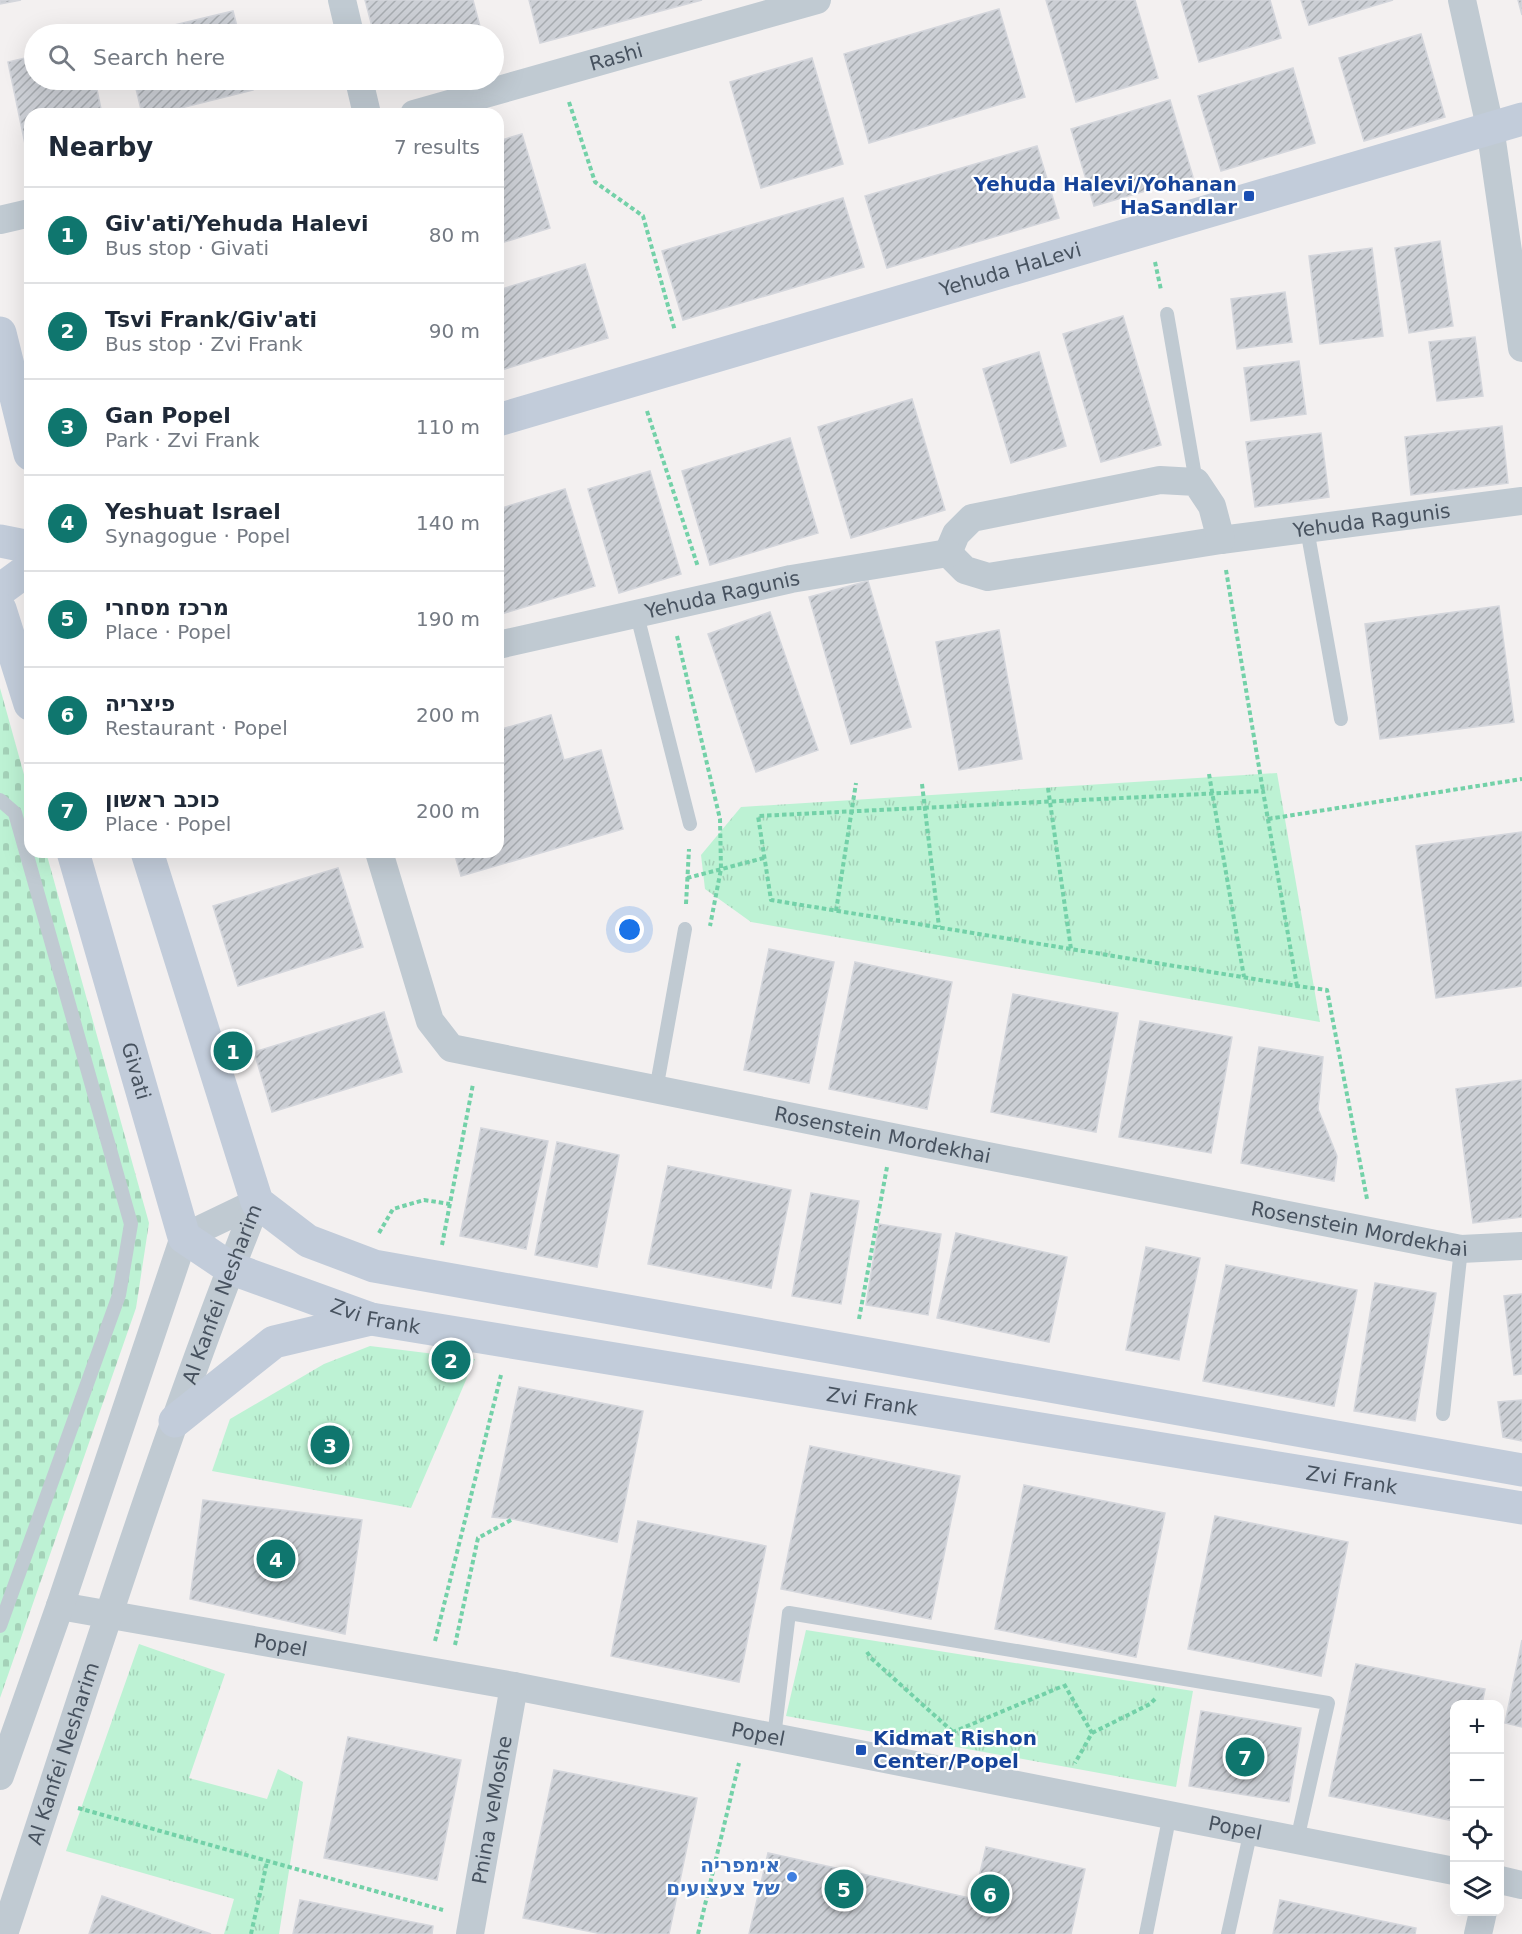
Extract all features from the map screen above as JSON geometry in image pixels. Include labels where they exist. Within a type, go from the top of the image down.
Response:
[{"type":"street","points":[[342,0],[348,24]]},
{"type":"street","name":"Rashi","points":[[504,89],[817,0]]},
{"type":"street","points":[[1462,0],[1490,127],[1522,348]]},
{"type":"street","points":[[361,90],[366,108]]},
{"type":"street","name":"Rashi","points":[[435,108],[499,90]]},
{"type":"street","name":"Yehuda HaLevi","points":[[504,418],[1522,119]]},
{"type":"street","points":[[0,220],[24,214]]},
{"type":"street","points":[[0,333],[24,430]]},
{"type":"street","points":[[948,553],[956,534],[972,518],[1160,480],[1196,482],[1212,506],[1221,540]]},
{"type":"street","name":"Yehuda Ragunis","points":[[504,644],[791,579],[948,553],[965,570],[988,577],[1221,540],[1522,501]]},
{"type":"street","points":[[0,541],[24,546]]},
{"type":"street","points":[[0,590],[24,572]]},
{"type":"street","points":[[0,609],[18,682]]},
{"type":"street","name":"Givati","points":[[75,858],[184,1237]]},
{"type":"street","points":[[149,858],[256,1202]]},
{"type":"street","name":"Rosenstein Mordekhai","points":[[381,858],[430,1021],[451,1048],[1461,1249],[1522,1246]]},
{"type":"street","name":"Al Kanfei Nesharim","points":[[184,1237],[256,1202]]},
{"type":"street","name":"Al Kanfei Nesharim","points":[[4,1934],[175,1421],[256,1202]]},
{"type":"street","name":"Zvi Frank","points":[[256,1202],[308,1242],[367,1263],[853,1352],[1522,1470]]},
{"type":"street","points":[[0,1776],[60,1606],[184,1237],[230,1268]]},
{"type":"street","name":"Zvi Frank","points":[[230,1268],[371,1319],[1522,1508]]},
{"type":"street","points":[[175,1421],[274,1342],[371,1319]]},
{"type":"street","name":"Popel","points":[[60,1606],[514,1686],[1450,1870]]},
{"type":"street","name":"Pnina veMoshe","points":[[471,1926],[514,1686]]},
{"type":"street","points":[[1504,1881],[1522,1885]]},
{"type":"street","points":[[1478,1934],[1482,1916]]},
{"type":"lane","points":[[1167,314],[1196,482]]},
{"type":"lane","points":[[1307,529],[1341,719]]},
{"type":"lane","points":[[637,615],[690,824]]},
{"type":"lane","points":[[0,800],[15,813],[24,845]]},
{"type":"lane","points":[[0,1626],[118,1295],[131,1224],[28,858]]},
{"type":"lane","points":[[657,1090],[685,929]]},
{"type":"lane","points":[[1443,1414],[1461,1249]]},
{"type":"lane","points":[[760,1734],[789,1613],[1328,1703],[1297,1840]]},
{"type":"lane","points":[[1146,1934],[1170,1814]]},
{"type":"lane","points":[[1228,1934],[1251,1830]]},
{"type":"path","points":[[559,73],[595,182],[643,216],[685,365]]},
{"type":"path","points":[[1147,228],[1167,314]]},
{"type":"path","points":[[637,379],[708,599]]},
{"type":"path","points":[[1221,540],[1297,986]]},
{"type":"path","points":[[671,607],[720,819],[721,869],[709,934]]},
{"type":"path","points":[[1209,774],[1244,976]]},
{"type":"path","points":[[1268,819],[1522,779]]},
{"type":"path","points":[[836,910],[856,783]]},
{"type":"path","points":[[922,784],[939,927]]},
{"type":"path","points":[[1048,788],[1071,949]]},
{"type":"path","points":[[1263,791],[758,816],[771,900],[1327,990],[1374,1232]]},
{"type":"path","points":[[685,929],[690,824]]},
{"type":"path","points":[[687,878],[764,858]]},
{"type":"path","points":[[436,1277],[479,1054]]},
{"type":"path","points":[[853,1352],[892,1136]]},
{"type":"path","points":[[367,1263],[382,1225],[393,1209],[424,1200],[450,1204]]},
{"type":"path","points":[[438,1673],[509,1342]]},
{"type":"path","points":[[438,1673],[478,1538],[513,1519]]},
{"type":"path","points":[[849,1623],[871,1658],[953,1732]]},
{"type":"path","points":[[1071,1661],[1063,1686],[1092,1733]]},
{"type":"path","points":[[1058,1793],[1092,1733],[1150,1704],[1175,1678]]},
{"type":"path","points":[[941,1770],[953,1732],[1063,1686]]},
{"type":"path","points":[[698,1934],[760,1734]]},
{"type":"path","points":[[48,1800],[267,1861],[471,1926]]},
{"type":"path","points":[[251,1934],[267,1861]]},
{"type":"green space","points":[[0,688],[24,774],[24,858],[48,858],[149,1223],[136,1308],[0,1698]]},
{"type":"green space","points":[[1277,773],[1320,1022],[751,922],[705,889],[701,855],[741,807]]},
{"type":"green space","points":[[370,1346],[475,1359],[411,1508],[212,1471],[230,1419],[324,1364]]},
{"type":"green space","points":[[806,1630],[1193,1691],[1176,1787],[786,1716]]},
{"type":"green space","points":[[139,1644],[225,1674],[189,1778],[267,1799],[278,1769],[303,1782],[279,1934],[224,1934],[234,1899],[66,1851]]},
{"type":"building","points":[[0,0],[21,0],[0,4]]},
{"type":"building","points":[[365,0],[473,0],[479,24],[371,24]]},
{"type":"building","points":[[529,0],[702,0],[540,43]]},
{"type":"building","points":[[1046,0],[1135,0],[1158,78],[1076,102]]},
{"type":"building","points":[[1181,0],[1270,0],[1281,38],[1199,62]]},
{"type":"building","points":[[1301,0],[1393,0],[1309,25]]},
{"type":"building","points":[[1518,0],[1522,0],[1522,15]]},
{"type":"building","points":[[999,9],[1025,97],[869,143],[844,54]]},
{"type":"building","points":[[233,11],[236,24],[179,24]]},
{"type":"building","points":[[1421,34],[1445,117],[1364,141],[1339,58]]},
{"type":"building","points":[[24,58],[24,90],[97,90],[101,108],[24,108],[24,139],[8,62]]},
{"type":"building","points":[[812,58],[843,164],[761,188],[730,82]]},
{"type":"building","points":[[1293,68],[1315,143],[1221,171],[1198,96]]},
{"type":"building","points":[[136,90],[253,90],[181,108],[141,108]]},
{"type":"building","points":[[1170,100],[1193,177],[1094,206],[1071,129]]},
{"type":"building","points":[[522,134],[550,228],[504,242],[504,139]]},
{"type":"building","points":[[1037,146],[1059,218],[887,268],[865,196]]},
{"type":"building","points":[[843,198],[864,267],[683,320],[662,251]]},
{"type":"building","points":[[1440,241],[1453,326],[1409,333],[1395,248]]},
{"type":"building","points":[[1372,248],[1383,336],[1320,344],[1309,256]]},
{"type":"building","points":[[585,264],[608,338],[504,369],[504,288]]},
{"type":"building","points":[[1285,292],[1292,342],[1237,349],[1231,299]]},
{"type":"building","points":[[1123,316],[1161,445],[1101,462],[1063,334]]},
{"type":"building","points":[[1475,337],[1483,396],[1437,401],[1429,342]]},
{"type":"building","points":[[1039,352],[1066,446],[1011,463],[983,369]]},
{"type":"building","points":[[1299,361],[1306,414],[1251,421],[1244,368]]},
{"type":"building","points":[[912,399],[945,510],[851,538],[818,427]]},
{"type":"building","points":[[1502,426],[1508,483],[1411,495],[1405,437]]},
{"type":"building","points":[[1321,433],[1329,497],[1255,507],[1246,442]]},
{"type":"building","points":[[790,438],[818,533],[710,565],[682,471]]},
{"type":"building","points":[[650,471],[681,574],[619,593],[588,489]]},
{"type":"building","points":[[565,489],[595,586],[504,613],[504,507]]},
{"type":"building","points":[[868,581],[911,727],[851,744],[809,597]]},
{"type":"building","points":[[1499,606],[1514,722],[1380,739],[1365,624]]},
{"type":"building","points":[[770,612],[818,750],[756,772],[708,634]]},
{"type":"building","points":[[999,630],[1022,759],[959,770],[936,642]]},
{"type":"building","points":[[551,715],[564,760],[601,750],[623,829],[461,876],[456,858],[504,858],[504,728]]},
{"type":"building","points":[[1522,832],[1522,986],[1436,998],[1416,846]]},
{"type":"building","points":[[338,868],[363,947],[238,986],[213,906]]},
{"type":"building","points":[[769,949],[834,962],[809,1083],[744,1070]]},
{"type":"building","points":[[855,962],[952,982],[927,1109],[829,1089]]},
{"type":"building","points":[[1013,994],[1118,1013],[1096,1132],[991,1112]]},
{"type":"building","points":[[384,1012],[402,1072],[272,1112],[254,1052]]},
{"type":"building","points":[[1140,1021],[1232,1037],[1211,1153],[1119,1137]]},
{"type":"building","points":[[1259,1047],[1323,1057],[1318,1109],[1337,1156],[1334,1181],[1241,1163]]},
{"type":"building","points":[[1522,1080],[1522,1217],[1473,1223],[1456,1089]]},
{"type":"building","points":[[481,1128],[548,1141],[526,1249],[460,1236]]},
{"type":"building","points":[[557,1142],[619,1155],[597,1267],[535,1255]]},
{"type":"building","points":[[668,1166],[791,1190],[771,1288],[648,1264]]},
{"type":"building","points":[[811,1193],[859,1201],[841,1304],[792,1296]]},
{"type":"building","points":[[879,1224],[941,1234],[928,1315],[866,1305]]},
{"type":"building","points":[[956,1233],[1067,1257],[1049,1342],[937,1318]]},
{"type":"building","points":[[1146,1247],[1200,1258],[1179,1360],[1126,1350]]},
{"type":"building","points":[[1226,1265],[1357,1290],[1334,1406],[1203,1381]]},
{"type":"building","points":[[1375,1283],[1436,1293],[1415,1421],[1354,1411]]},
{"type":"building","points":[[1522,1294],[1522,1374],[1514,1375],[1504,1296]]},
{"type":"building","points":[[519,1387],[643,1411],[617,1542],[513,1519],[492,1517]]},
{"type":"building","points":[[1522,1400],[1522,1441],[1503,1437],[1498,1402]]},
{"type":"building","points":[[810,1446],[960,1476],[931,1619],[781,1589]]},
{"type":"building","points":[[1024,1485],[1165,1513],[1136,1657],[995,1629]]},
{"type":"building","points":[[203,1500],[362,1520],[345,1634],[190,1599]]},
{"type":"building","points":[[1215,1516],[1348,1542],[1321,1676],[1188,1649]]},
{"type":"building","points":[[638,1521],[766,1546],[739,1682],[611,1656]]},
{"type":"building","points":[[1522,1640],[1522,1727],[1505,1723]]},
{"type":"building","points":[[1356,1664],[1485,1689],[1483,1700],[1450,1700],[1450,1820],[1329,1796]]},
{"type":"building","points":[[1201,1711],[1301,1728],[1289,1802],[1189,1786]]},
{"type":"building","points":[[348,1737],[461,1760],[437,1880],[324,1858]]},
{"type":"building","points":[[554,1770],[697,1798],[669,1934],[602,1934],[523,1918]]},
{"type":"building","points":[[986,1847],[1085,1869],[1071,1934],[749,1934],[768,1853],[974,1899]]},
{"type":"building","points":[[102,1896],[211,1934],[89,1934]]},
{"type":"building","points":[[300,1900],[433,1926],[432,1934],[293,1934]]},
{"type":"building","points":[[1280,1900],[1416,1928],[1415,1934],[1273,1934]]},
{"type":"place","name":"Yehuda Halevi/Yohanan HaSandlar","points":[[1249,196]]},
{"type":"place","name":"Giv'ati/Yehuda Halevi","points":[[233,1051]]},
{"type":"place","name":"Tsvi Frank/Giv'ati","points":[[451,1360]]},
{"type":"place","name":"Gan Popel","points":[[330,1445]]},
{"type":"place","name":"Yeshuat Israel","points":[[276,1559]]},
{"type":"place","name":"Kidmat Rishon Center/Popel","points":[[861,1750]]},
{"type":"place","name":"כוכב ראשון","points":[[1245,1757]]},
{"type":"place","name":"אימפריה של צעצועים","points":[[792,1877]]},
{"type":"place","name":"מרכז מסחרי","points":[[844,1889]]},
{"type":"place","name":"פיצריה","points":[[990,1894]]}]
